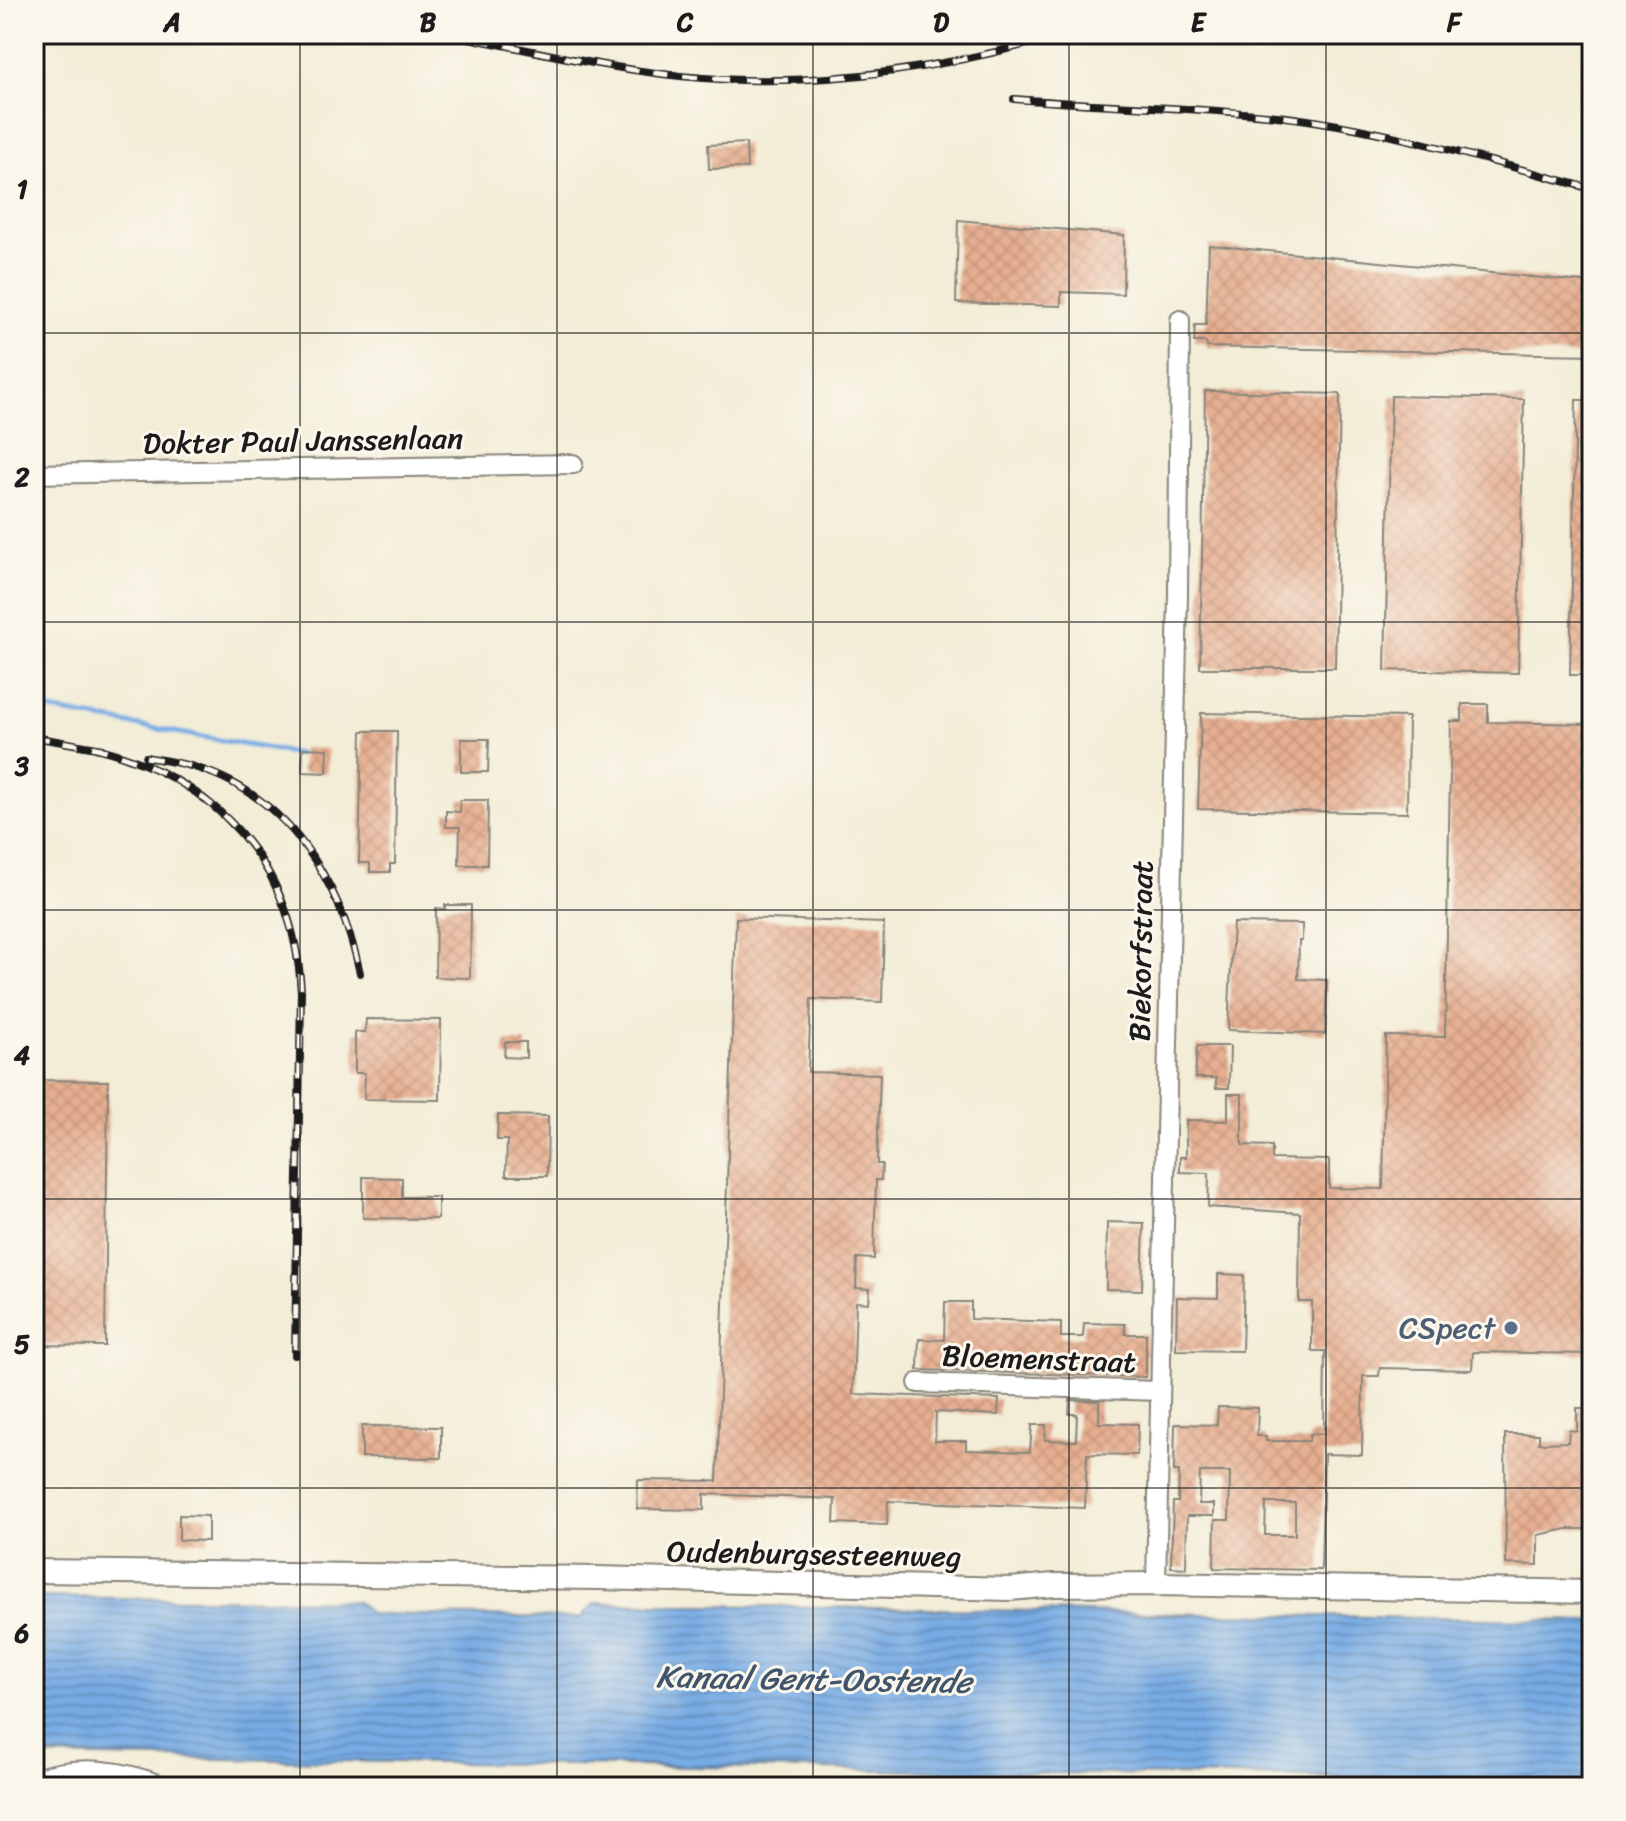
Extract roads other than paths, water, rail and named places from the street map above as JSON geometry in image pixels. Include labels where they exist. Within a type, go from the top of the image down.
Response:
[{"type":"street","name":"Biekorfstraat","points":[[1156,1584],[1178,595],[1180,320]]},
{"type":"street","name":"Dokter Paul Janssenlaan","points":[[34,474],[573,464]]},
{"type":"street","name":"Bloemenstraat","points":[[918,1383],[1159,1391]]},
{"type":"street","name":"Oudenburgsesteenweg","points":[[34,1571],[598,1578],[1010,1589],[1054,1585],[1156,1584],[1592,1592]]},
{"type":"street","points":[[34,1780],[61,1770],[73,1770],[129,1774],[165,1787]]},
{"type":"water","name":"Kanaal Gent-Oostende","points":[[34,1597],[357,1601],[370,1614],[580,1618],[595,1603],[1592,1621],[1592,1782],[34,1756]]},
{"type":"waterway","points":[[34,707],[298,754]]},
{"type":"railway","points":[[447,34],[651,72],[777,80],[873,74],[921,67],[1063,34]]},
{"type":"railway","points":[[1014,99],[1317,121],[1436,146],[1592,189]]},
{"type":"railway","points":[[34,737],[102,749]]},
{"type":"railway","points":[[92,747],[136,761],[176,780],[211,804],[240,833],[265,866],[283,904],[295,946],[301,992],[295,1355]]},
{"type":"railway","points":[[146,757],[188,765],[228,780],[257,798],[283,820],[324,875],[339,906],[360,973]]},
{"type":"place","name":"CSpect","points":[[1511,1328]]}]
